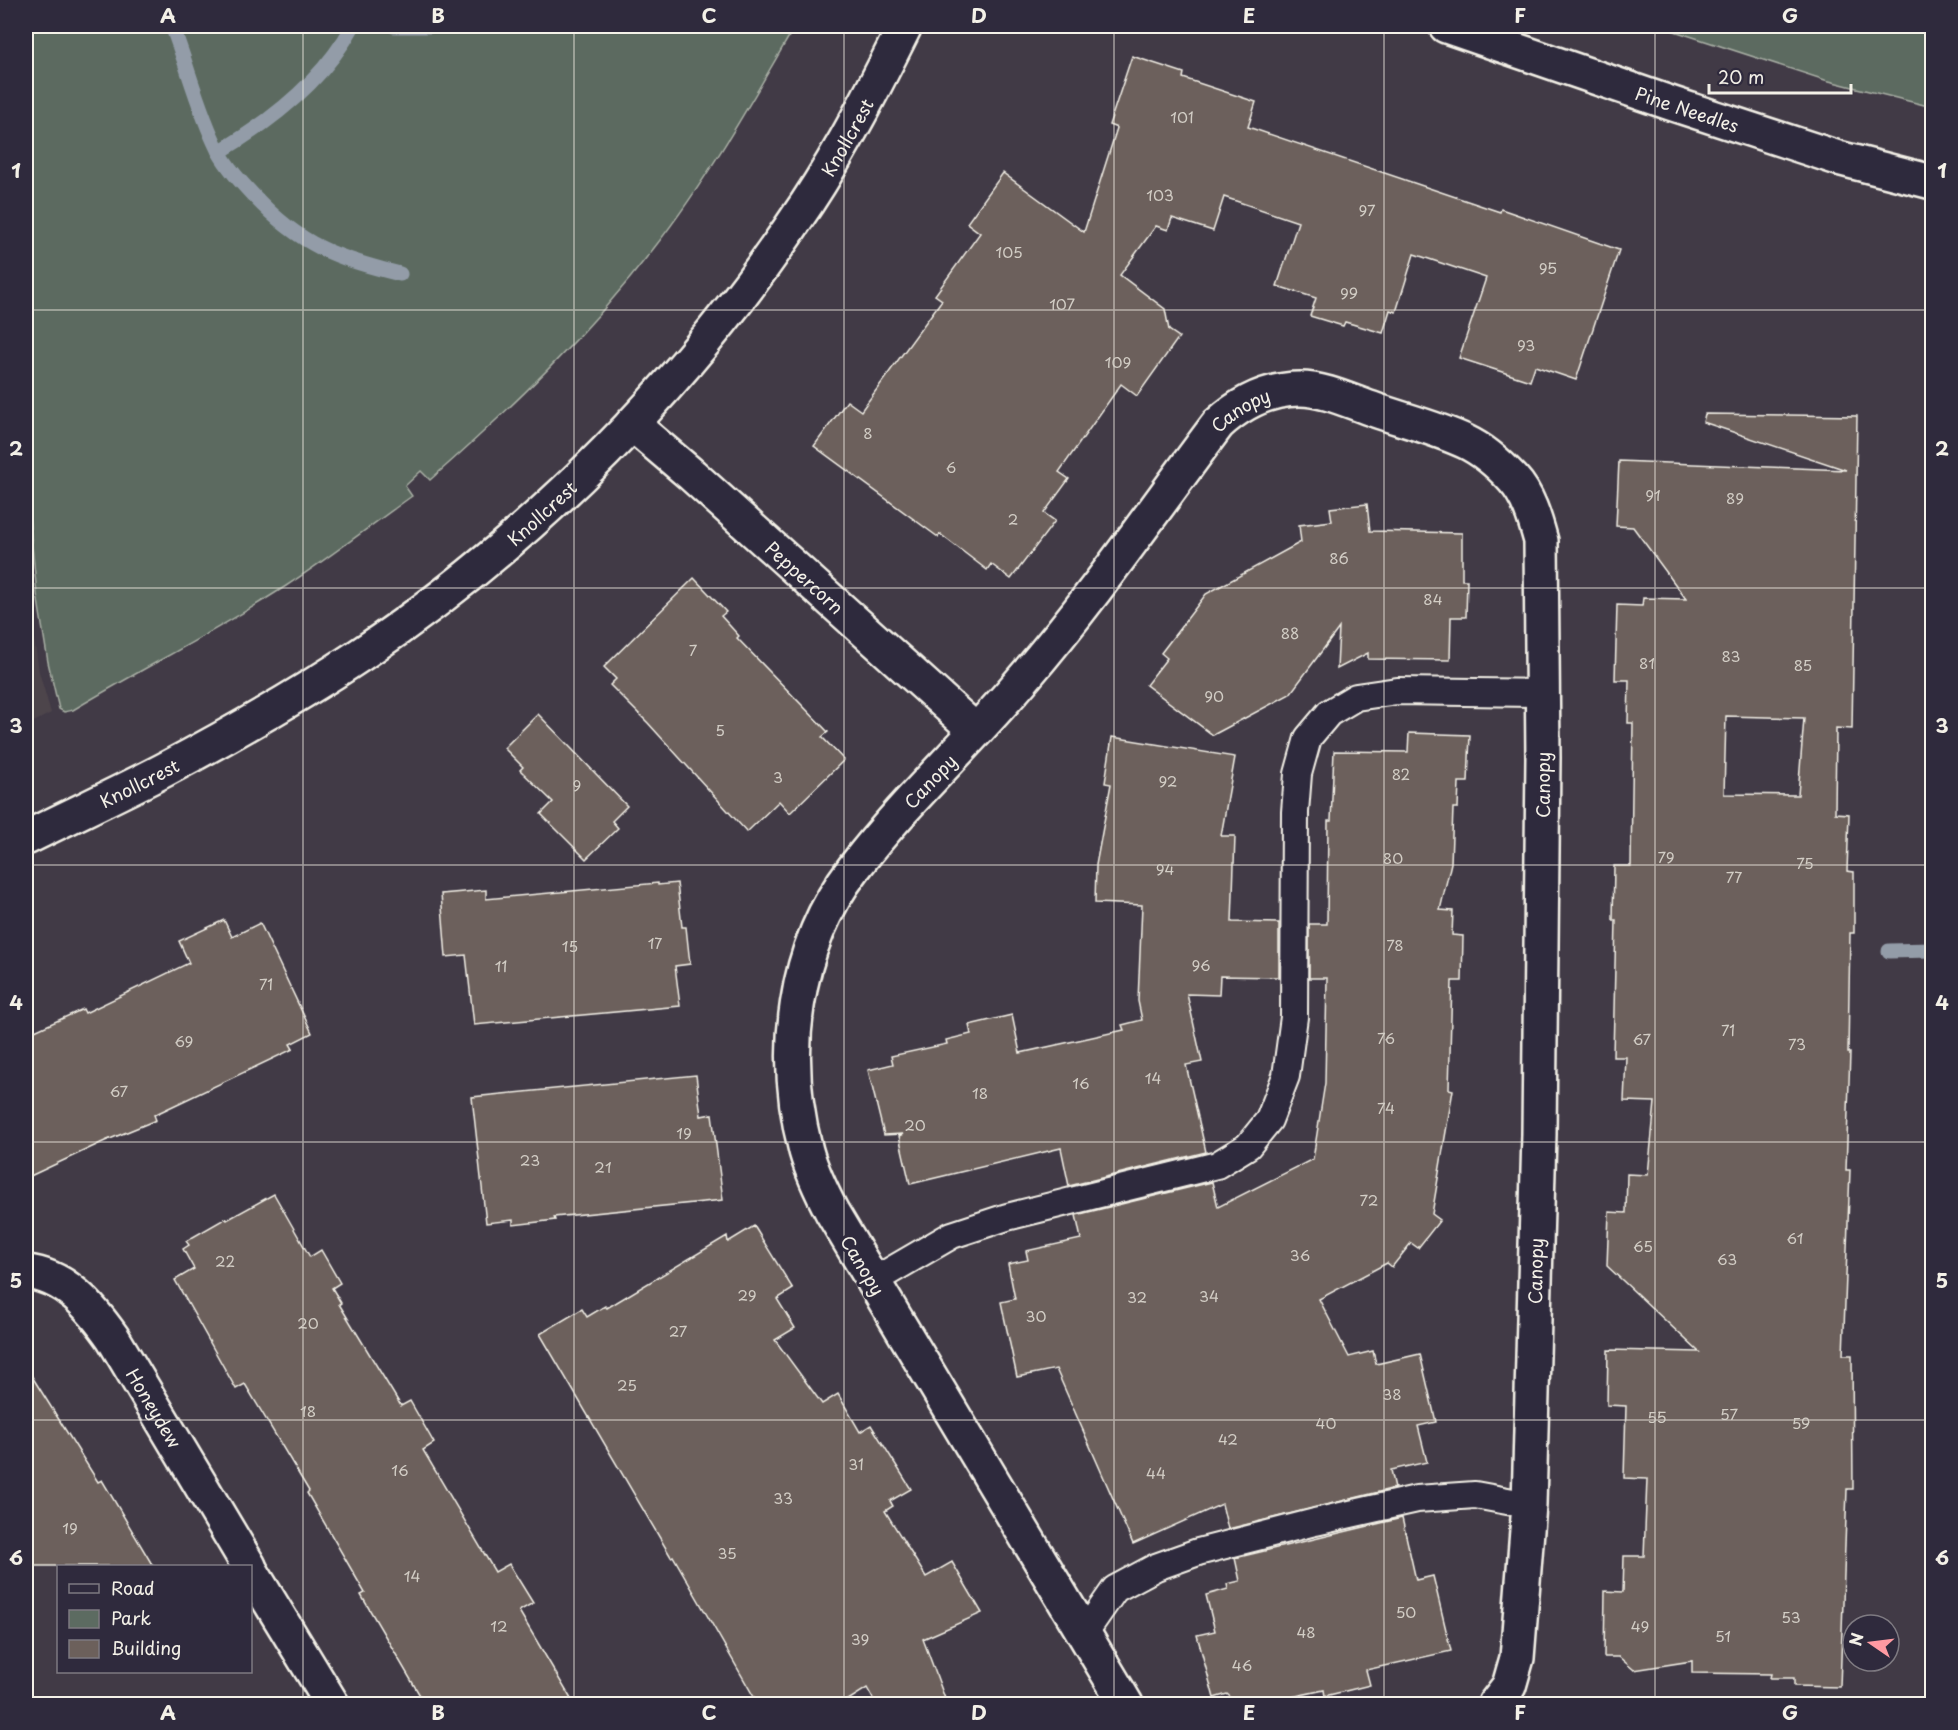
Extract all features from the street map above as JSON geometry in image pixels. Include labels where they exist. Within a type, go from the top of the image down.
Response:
[{"type":"street","name":"Knollcrest","points":[[26,838],[164,770],[285,702],[373,646],[473,572],[565,493],[692,359],[769,258],[843,144],[905,26]]},
{"type":"street","name":"Pine Needles","points":[[1446,26],[1838,158],[1932,182]]},
{"type":"street","name":"Canopy","points":[[1126,1704],[832,1212],[818,1184],[806,1152],[794,1080],[792,1041],[797,999],[807,960],[817,935],[841,887],[854,868],[1059,636],[1218,424],[1250,400],[1271,393],[1300,389],[1318,391],[1466,442],[1514,479],[1526,498],[1541,541],[1543,770],[1539,1134],[1529,1505],[1517,1658],[1509,1686],[1495,1704]]},
{"type":"street","name":"Peppercorn","points":[[632,424],[692,475],[976,731]]},
{"type":"street","name":"Honeydew","points":[[29,1273],[57,1282],[72,1291],[100,1320],[248,1565]]},
{"type":"street","name":"Honeydew","points":[[252,1571],[332,1704]]},
{"type":"lane","points":[[873,1281],[952,1235],[1007,1217],[1217,1165],[1248,1146],[1269,1120],[1286,1076],[1294,1017],[1295,812],[1298,774],[1308,738],[1329,713],[1356,698],[1397,691],[1542,693]]},
{"type":"lane","points":[[1083,1635],[1115,1589],[1156,1567],[1198,1552],[1417,1499],[1476,1495],[1529,1505]]},
{"type":"shaded area","points":[[26,585],[39,672],[51,713],[26,726]]},
{"type":"green space","points":[[26,26],[795,26],[711,167],[674,222],[603,311],[548,370],[490,426],[430,480],[421,471],[405,486],[412,496],[302,575],[207,634],[73,710],[64,712],[59,709],[48,662],[37,594],[26,487]]},
{"type":"green space","points":[[1659,26],[1932,26],[1932,107],[1825,80]]},
{"type":"building","points":[[1132,56],[1184,73],[1183,78],[1256,102],[1248,127],[1619,250],[1576,380],[1535,366],[1530,381],[1459,358],[1486,278],[1414,254],[1396,312],[1390,310],[1383,333],[1345,322],[1343,326],[1310,316],[1316,298],[1277,286],[1298,222],[1224,197],[1213,231],[1172,218],[1168,230],[1156,226],[1120,275],[1165,309],[1169,330],[1179,337],[1137,396],[1121,384],[1059,472],[1069,479],[1044,513],[1055,521],[1011,579],[991,564],[987,570],[940,534],[938,537],[814,446],[847,401],[861,411],[942,300],[935,295],[980,233],[967,223],[1003,173],[1084,232],[1117,128],[1109,125]]},
{"type":"building","points":[[1705,414],[1857,416],[1852,729],[1836,728],[1835,813],[1849,814],[1847,871],[1854,872],[1854,933],[1850,933],[1848,1053],[1850,1053],[1846,1170],[1850,1170],[1843,1355],[1852,1355],[1853,1489],[1847,1489],[1840,1687],[1794,1686],[1794,1678],[1770,1678],[1771,1674],[1692,1673],[1692,1661],[1634,1670],[1619,1657],[1604,1657],[1605,1591],[1623,1592],[1624,1556],[1644,1556],[1647,1479],[1624,1478],[1626,1406],[1607,1405],[1608,1350],[1699,1352],[1607,1266],[1609,1212],[1626,1213],[1627,1174],[1648,1175],[1655,1102],[1624,1101],[1626,1057],[1613,1057],[1616,920],[1613,920],[1614,866],[1631,866],[1633,723],[1628,723],[1629,680],[1615,680],[1617,605],[1642,606],[1643,598],[1686,599],[1633,527],[1616,526],[1619,461],[1846,470],[1703,422]],"holes":[[[1726,716],[1804,718],[1798,795],[1724,794]]]},
{"type":"building","points":[[1367,504],[1370,531],[1462,533],[1462,580],[1467,580],[1466,617],[1451,617],[1450,660],[1368,659],[1368,653],[1337,669],[1339,628],[1290,694],[1213,735],[1146,685],[1167,658],[1161,653],[1206,594],[1301,542],[1299,525],[1332,521],[1330,508]]},
{"type":"building","points":[[694,578],[726,612],[721,616],[739,636],[737,638],[828,732],[822,737],[844,760],[790,813],[779,801],[747,832],[648,723],[610,685],[616,679],[604,667]]},
{"type":"building","points":[[538,714],[627,806],[612,821],[618,828],[586,859],[541,814],[553,802],[520,770],[523,767],[504,748]]},
{"type":"building","points":[[1409,733],[1470,735],[1468,782],[1459,782],[1458,808],[1453,808],[1451,863],[1440,910],[1453,911],[1452,935],[1463,936],[1462,981],[1452,981],[1449,1089],[1453,1090],[1432,1214],[1440,1220],[1418,1248],[1411,1243],[1392,1267],[1387,1263],[1319,1299],[1349,1357],[1373,1351],[1376,1364],[1420,1354],[1436,1422],[1418,1426],[1427,1462],[1391,1470],[1395,1488],[1228,1529],[1222,1504],[1133,1544],[1056,1369],[1017,1377],[1001,1302],[1015,1299],[1008,1264],[1028,1260],[1026,1251],[1081,1239],[1076,1215],[1212,1182],[1218,1207],[1313,1159],[1325,1083],[1327,978],[1309,978],[1309,924],[1327,924],[1328,821],[1331,821],[1334,751],[1408,752]]},
{"type":"building","points":[[1112,737],[1235,757],[1221,836],[1235,836],[1232,922],[1279,923],[1279,977],[1220,976],[1219,995],[1187,994],[1202,1062],[1186,1065],[1206,1152],[1069,1186],[1061,1148],[910,1184],[899,1136],[903,1134],[884,1135],[868,1070],[893,1064],[891,1056],[947,1044],[946,1040],[971,1034],[969,1025],[1012,1015],[1020,1053],[1124,1030],[1122,1025],[1142,1020],[1138,1001],[1142,905],[1095,903],[1096,865],[1111,784],[1105,783]]},
{"type":"building","points":[[658,883],[658,885],[677,883],[682,927],[686,927],[690,964],[675,966],[680,1006],[474,1025],[466,955],[446,957],[441,894],[486,890],[486,899]]},
{"type":"building","points":[[224,920],[232,937],[260,923],[312,1033],[290,1044],[293,1049],[154,1115],[156,1120],[26,1178],[26,1035],[83,1009],[85,1013],[189,963],[179,941]]},
{"type":"building","points":[[696,1075],[701,1116],[712,1114],[723,1200],[554,1217],[555,1220],[513,1225],[513,1220],[486,1223],[472,1097]]},
{"type":"building","points":[[274,1194],[310,1257],[321,1250],[340,1283],[332,1288],[341,1303],[339,1304],[401,1406],[410,1401],[434,1443],[423,1450],[495,1572],[509,1564],[533,1603],[519,1611],[574,1704],[425,1704],[361,1595],[365,1593],[307,1493],[309,1491],[245,1384],[236,1389],[175,1280],[194,1269],[183,1249],[189,1245],[186,1241]]},
{"type":"building","points":[[754,1226],[793,1289],[777,1299],[795,1328],[775,1340],[822,1404],[838,1394],[860,1432],[871,1425],[911,1489],[890,1501],[893,1506],[885,1511],[926,1577],[952,1562],[982,1613],[923,1639],[947,1704],[876,1704],[867,1688],[842,1704],[758,1704],[673,1556],[671,1557],[540,1334],[582,1309],[587,1317],[605,1306],[607,1308],[727,1236],[728,1242]]},
{"type":"building","points":[[26,1367],[98,1482],[102,1480],[152,1565],[26,1566]]},
{"type":"building","points":[[1402,1518],[1416,1580],[1433,1576],[1451,1651],[1366,1670],[1370,1685],[1325,1696],[1324,1690],[1259,1704],[1237,1703],[1227,1694],[1214,1698],[1197,1635],[1215,1631],[1206,1595],[1228,1589],[1227,1584],[1240,1581],[1235,1558]]},
{"type":"waterway","points":[[172,26],[218,150],[249,191],[288,227],[321,248],[357,262],[400,274]]},
{"type":"waterway","points":[[219,152],[258,127],[295,98],[327,65],[353,26]]},
{"type":"waterway","points":[[394,26],[430,26]]},
{"type":"waterway","points":[[1889,951],[1932,950]]}]
